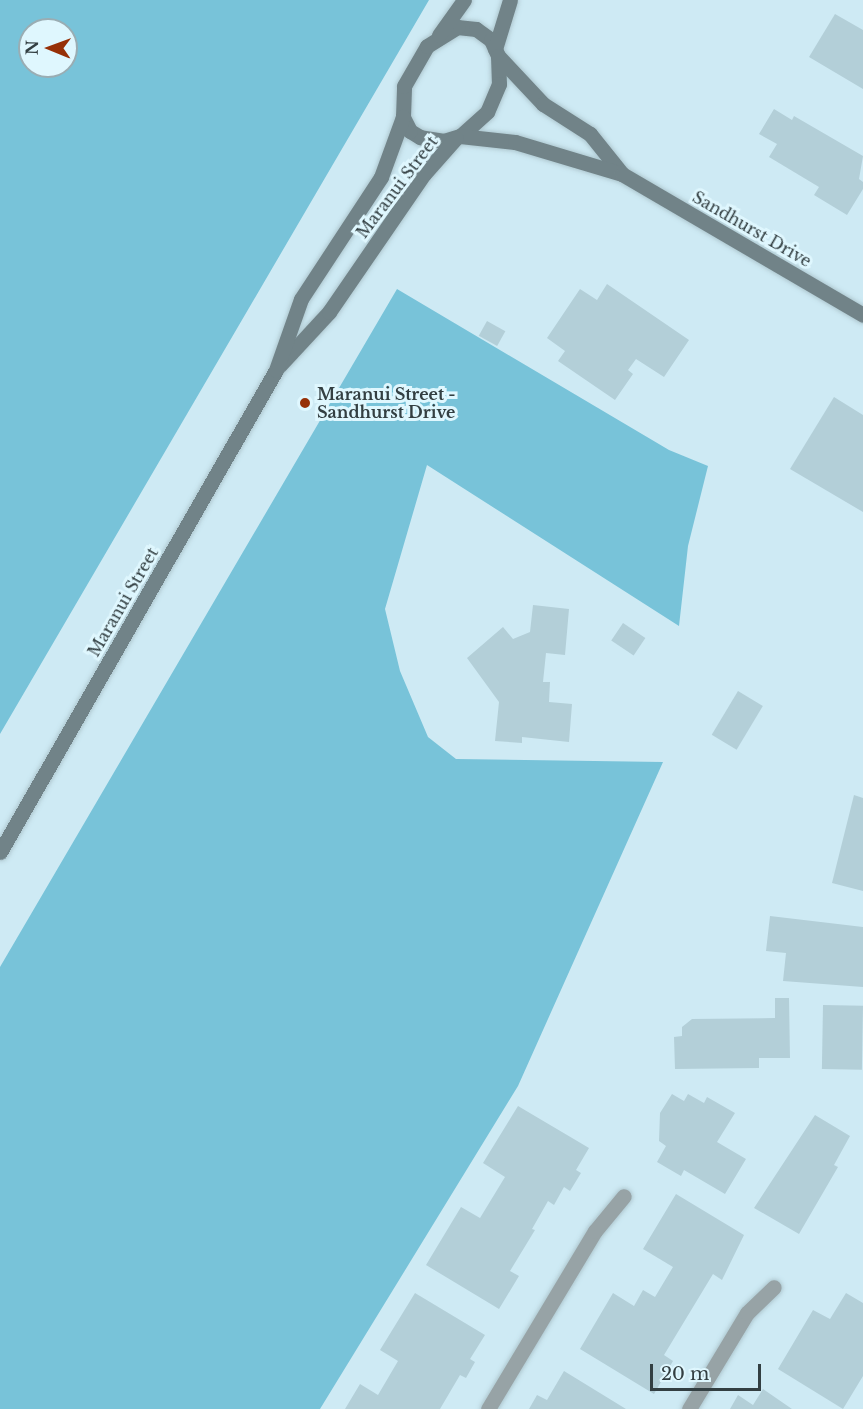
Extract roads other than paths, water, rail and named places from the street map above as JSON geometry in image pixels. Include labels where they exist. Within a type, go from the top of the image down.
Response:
[{"type":"main road","points":[[464,0],[410,71],[402,103],[403,117],[410,131],[420,137],[444,141],[458,137],[475,126],[493,100],[499,84],[496,52],[510,0]]},
{"type":"main road","points":[[439,35],[457,27],[477,29],[496,52]]},
{"type":"main road","name":"Sandhurst Drive","points":[[496,52],[543,104],[590,134],[622,174]]},
{"type":"main road","name":"Maranui Street","points":[[0,852],[276,370],[301,299],[381,177],[403,117]]},
{"type":"main road","name":"Sandhurst Drive","points":[[458,137],[515,142],[622,174],[863,315]]},
{"type":"main road","name":"Maranui Street","points":[[276,370],[329,312],[424,174],[458,137]]},
{"type":"street","points":[[488,1409],[595,1231],[624,1196]]},
{"type":"street","points":[[688,1409],[747,1312],[774,1287]]},
{"type":"place","name":"Maranui Street - Sandhurst Drive","points":[[305,403]]}]
